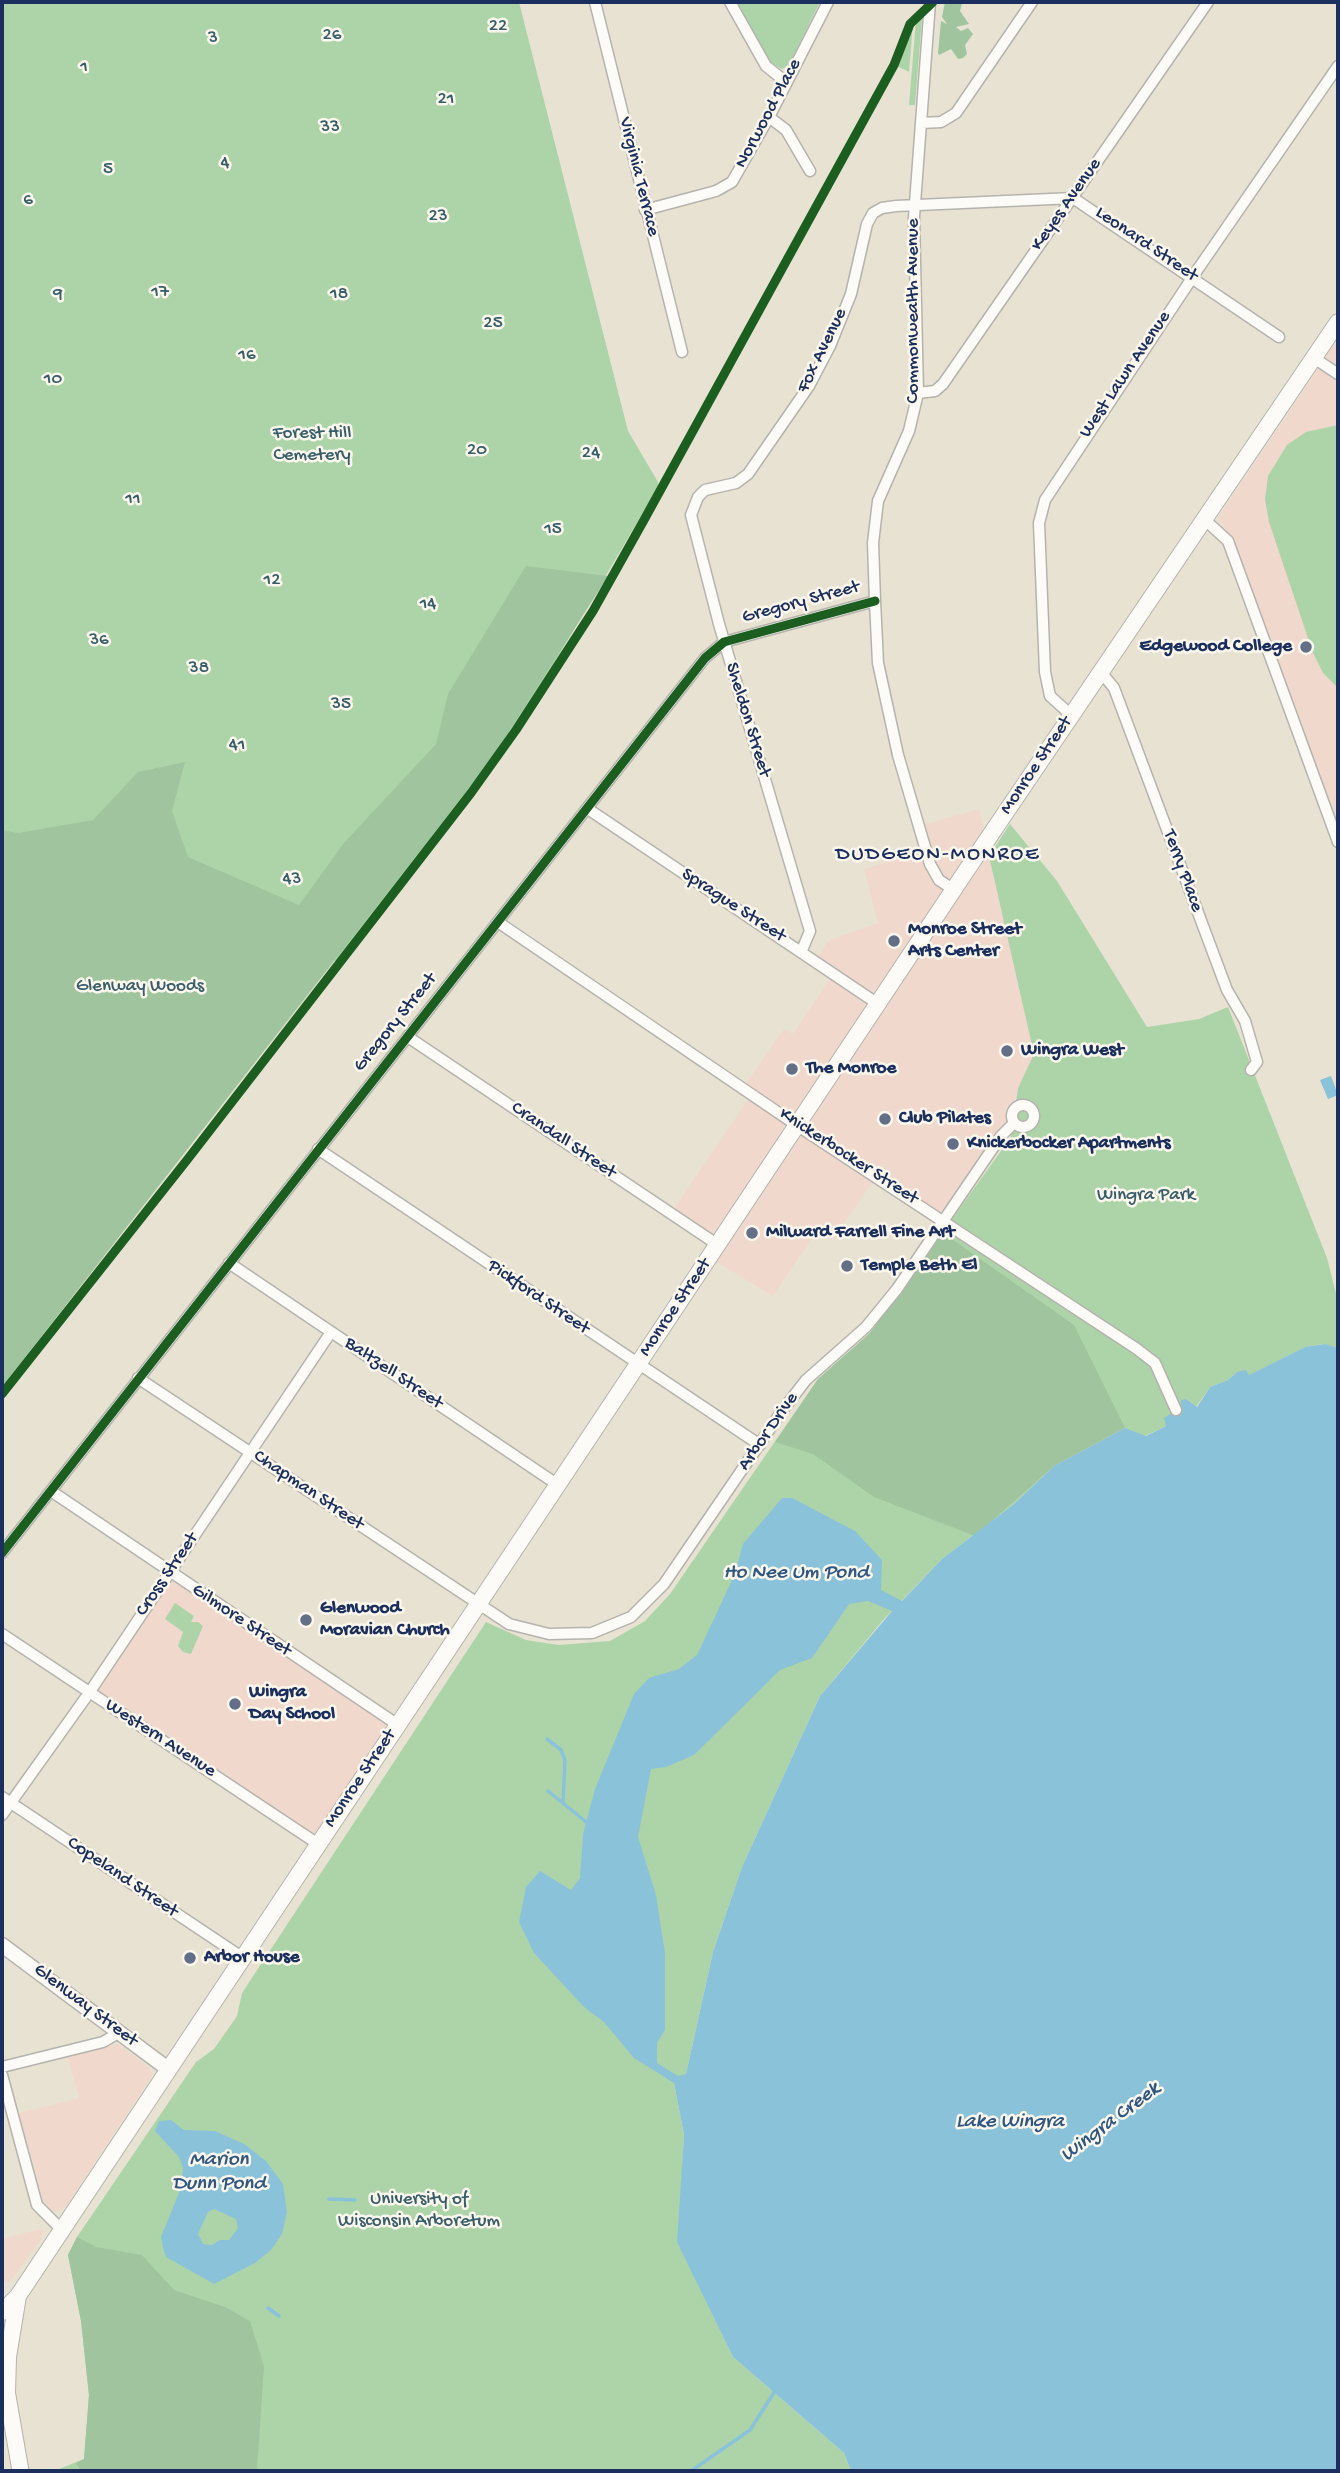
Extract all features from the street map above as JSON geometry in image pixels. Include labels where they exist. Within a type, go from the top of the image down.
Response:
[{"type":"main road","name":"Monroe Street","points":[[21,2470],[7,2393],[12,2306],[1100,671],[1338,322]]},
{"type":"main road","points":[[2,2441],[21,2470]]},
{"type":"street","name":"Virginia Terrace","points":[[595,2],[682,352]]},
{"type":"street","points":[[730,2],[766,66],[786,82]]},
{"type":"street","name":"Norwood Place","points":[[645,210],[716,191],[732,182],[828,2]]},
{"type":"street","name":"Commonwealth Avenue","points":[[930,2],[914,206],[918,393],[909,431],[878,501],[873,543],[878,663],[898,755],[930,864],[939,880],[954,890]]},
{"type":"street","points":[[921,123],[941,122],[956,113],[1032,2]]},
{"type":"street","name":"Keyes Avenue","points":[[918,393],[940,388],[1208,2]]},
{"type":"street","name":"West Lawn Avenue","points":[[1071,715],[1054,703],[1047,688],[1041,591],[1041,511],[1056,479],[1192,276],[1338,66]]},
{"type":"street","points":[[769,117],[786,130],[810,171]]},
{"type":"street","name":"Leonard Street","points":[[914,206],[1073,198],[1279,337]]},
{"type":"street","name":"Fox Avenue","points":[[705,490],[736,482],[748,474],[809,386],[830,346],[851,294],[867,224],[873,214],[884,207],[914,206]]},
{"type":"street","points":[[1314,358],[1338,374]]},
{"type":"street","name":"Sheldon Street","points":[[705,490],[692,509],[691,523],[810,931],[809,940],[802,950]]},
{"type":"street","points":[[1204,519],[1227,541],[1338,842]]},
{"type":"street","name":"Gregory Street","points":[[2,1553],[705,658],[724,642],[875,601]]},
{"type":"street","name":"Terry Place","points":[[1100,671],[1114,688],[1227,990],[1245,1021],[1257,1062],[1251,1070]]},
{"type":"street","name":"Sprague Street","points":[[588,809],[767,930],[802,950],[878,1004]]},
{"type":"street","name":"Knickerbocker Street","points":[[498,922],[798,1126],[944,1220],[1155,1363],[1176,1410]]},
{"type":"street","name":"Crandall Street","points":[[408,1037],[718,1245]]},
{"type":"street","name":"Arbor Drive","points":[[478,1604],[509,1624],[549,1634],[592,1633],[631,1617],[664,1584],[806,1380],[866,1327],[882,1308],[1001,1136],[1014,1123]]},
{"type":"street","name":"Pickford Street","points":[[318,1149],[760,1445]]},
{"type":"street","name":"Baltzell Street","points":[[229,1263],[558,1485]]},
{"type":"street","name":"Cross Street","points":[[2,1815],[6,1800],[89,1693],[331,1332]]},
{"type":"street","name":"Chapman Street","points":[[138,1378],[478,1604]]},
{"type":"street","name":"Gilmore Street","points":[[51,1491],[398,1726]]},
{"type":"street","name":"Western Avenue","points":[[2,1634],[318,1843]]},
{"type":"street","name":"Copeland Street","points":[[6,1800],[243,1958]]},
{"type":"street","name":"Glenway Street","points":[[2,1945],[168,2069]]},
{"type":"street","points":[[2,2067],[103,2042],[120,2032]]},
{"type":"street","points":[[2,2075],[37,2206],[61,2229]]},
{"type":"street","name":"Monroe Street","points":[[2,2339],[12,2306]]},
{"type":"shaded area","name":"Edgewood College","points":[[1338,339],[1338,823],[1236,547],[1218,518]]},
{"type":"shaded area","points":[[979,809],[1034,1054],[1018,1088],[1011,1121],[944,1220],[876,1177],[835,1236],[820,1226],[773,1296],[710,1258],[717,1246],[671,1213],[752,1094],[743,1088],[784,1029],[793,1034],[834,973],[816,960],[828,941],[878,923],[864,869],[919,852],[912,828]]},
{"type":"shaded area","name":"Wingra Day School","points":[[169,1572],[398,1725],[318,1844],[89,1693]]},
{"type":"shaded area","points":[[118,2044],[148,2066],[152,2076],[67,2205],[52,2211],[43,2200],[19,2113],[79,2098],[68,2057]]},
{"type":"shaded area","points":[[44,2228],[41,2240],[9,2283],[2,2280],[2,2239]]},
{"type":"green space","name":"Forest Hill Cemetery","points":[[2,2],[519,2],[628,431],[658,482],[658,487],[549,672],[490,761],[336,961],[2,839]]},
{"type":"green space","points":[[737,2],[820,2],[789,65],[782,69],[770,62]]},
{"type":"green space","points":[[945,2],[973,2],[962,3],[960,11],[969,24],[956,27],[961,31],[968,28],[973,34],[965,45],[967,54],[963,58],[958,59],[951,49],[939,55],[938,53],[941,21],[947,24],[942,17]]},
{"type":"green space","points":[[922,18],[915,105],[909,105],[916,20]]},
{"type":"green space","points":[[913,23],[909,72],[897,66]]},
{"type":"green space","points":[[1338,425],[1338,688],[1323,673],[1313,653],[1269,522],[1265,499],[1268,476],[1287,445],[1306,432]]},
{"type":"green space","name":"Glenway Woods","points":[[526,566],[608,576],[490,761],[2,1387],[2,830],[18,833],[93,820],[138,772],[185,762],[172,811],[188,857],[299,905],[343,844],[436,744],[448,694]]},
{"type":"green space","name":"University of Wisconsin Arboretum","points":[[1010,824],[1057,881],[1147,1027],[1199,1019],[1228,1007],[1327,1258],[1338,1301],[1338,1348],[1324,1344],[1305,1347],[1248,1376],[1237,1372],[1228,1380],[1210,1387],[1196,1407],[1186,1399],[1166,1426],[1145,1436],[1124,1428],[1054,1466],[1014,1504],[942,1559],[884,1619],[820,1696],[742,1867],[713,1952],[686,2074],[674,2083],[684,2135],[678,2242],[733,2357],[844,2453],[851,2471],[54,2471],[84,2459],[89,2395],[81,2321],[68,2255],[77,2237],[196,2062],[214,2049],[237,2016],[242,1993],[486,1622],[526,1640],[559,1645],[610,1641],[645,1621],[670,1594],[818,1379],[870,1333],[1011,1137],[1018,1088],[1034,1054],[989,856]]},
{"type":"green space","points":[[942,1232],[1074,1325],[1125,1428],[1054,1466],[975,1536],[874,1497],[813,1454],[775,1442],[818,1379],[870,1333]]},
{"type":"green space","points":[[175,1603],[194,1616],[191,1622],[198,1622],[203,1626],[191,1654],[183,1652],[178,1646],[183,1632],[165,1619]]},
{"type":"green space","points":[[77,2237],[96,2247],[142,2255],[174,2290],[225,2307],[250,2321],[264,2366],[257,2471],[81,2471],[76,2463],[84,2459],[89,2395],[81,2321],[68,2255]]},
{"type":"water","points":[[1331,1076],[1338,1095],[1328,1099],[1320,1080]]},
{"type":"water","name":"Lake Wingra","points":[[1325,1344],[1338,1348],[1338,2471],[851,2471],[844,2453],[733,2357],[677,2242],[684,2135],[674,2083],[634,2058],[604,2022],[584,2007],[534,1953],[519,1922],[526,1887],[540,1871],[571,1890],[580,1878],[583,1834],[595,1789],[634,1694],[649,1678],[679,1669],[697,1655],[734,1576],[743,1544],[782,1498],[792,1498],[855,1531],[882,1560],[881,1590],[902,1601],[942,1559],[1014,1504],[1054,1466],[1125,1428],[1146,1436],[1166,1426],[1164,1418],[1181,1407],[1181,1400],[1186,1399],[1197,1407],[1210,1387],[1228,1380],[1237,1372],[1246,1370],[1249,1375],[1305,1347]],"holes":[[[868,1601],[892,1611],[820,1696],[742,1867],[713,1952],[686,2074],[678,2076],[657,2063],[657,2043],[665,2030],[665,1953],[656,1895],[638,1837],[651,1769],[666,1767],[694,1755],[780,1670],[812,1658],[849,1604]]]},
{"type":"water","name":"Marion Dunn Pond","points":[[171,2120],[184,2130],[215,2131],[244,2144],[266,2161],[283,2184],[287,2212],[282,2234],[271,2250],[255,2263],[214,2284],[166,2257],[161,2237],[181,2188],[183,2168],[179,2157],[155,2131],[159,2121]],"holes":[[[214,2209],[236,2219],[238,2228],[229,2240],[220,2240],[212,2245],[203,2244],[198,2234],[208,2212]]]},
{"type":"waterway","points":[[547,1739],[561,1750],[565,1760],[563,1803]]},
{"type":"waterway","points":[[548,1791],[590,1825]]},
{"type":"waterway","points":[[329,2199],[355,2200]]},
{"type":"waterway","points":[[268,2308],[279,2316]]},
{"type":"waterway","points":[[691,2471],[750,2430],[775,2391]]},
{"type":"cycle path","points":[[2,1394],[187,1160],[471,793],[516,730],[593,611],[644,520],[894,65],[910,24],[933,2]]},
{"type":"cycle path","points":[[2,1553],[705,658],[724,642],[875,601]]},
{"type":"place","name":"Edgewood College","points":[[1306,647]]},
{"type":"place","name":"Monroe Street Arts Center","points":[[894,941]]},
{"type":"place","name":"Wingra West","points":[[1007,1051]]},
{"type":"place","name":"The Monroe","points":[[792,1069]]},
{"type":"place","name":"Club Pilates","points":[[885,1119]]},
{"type":"place","name":"Knickerbocker Apartments","points":[[953,1144]]},
{"type":"place","name":"Milward Farrell Fine Art","points":[[752,1233]]},
{"type":"place","name":"Temple Beth El","points":[[847,1266]]},
{"type":"place","name":"Glenwood Moravian Church","points":[[306,1620]]},
{"type":"place","name":"Wingra Day School","points":[[235,1704]]},
{"type":"place","name":"Arbor House","points":[[190,1958]]},
{"type":"district","name":"DUDGEON-MONROE","points":[[938,856]]},
{"type":"park label","name":"22","points":[[498,27]]},
{"type":"park label","name":"26","points":[[332,36]]},
{"type":"park label","name":"3","points":[[213,39]]},
{"type":"park label","name":"1","points":[[84,68]]},
{"type":"park label","name":"21","points":[[446,100]]},
{"type":"park label","name":"33","points":[[330,128]]},
{"type":"park label","name":"4","points":[[225,164]]},
{"type":"park label","name":"5","points":[[108,170]]},
{"type":"park label","name":"6","points":[[28,201]]},
{"type":"park label","name":"23","points":[[438,217]]},
{"type":"park label","name":"17","points":[[160,293]]},
{"type":"park label","name":"9","points":[[58,295]]},
{"type":"park label","name":"18","points":[[339,295]]},
{"type":"park label","name":"25","points":[[493,324]]},
{"type":"park label","name":"16","points":[[247,356]]},
{"type":"park label","name":"10","points":[[53,380]]},
{"type":"park label","name":"20","points":[[477,451]]},
{"type":"park label","name":"24","points":[[591,454]]},
{"type":"park label","name":"11","points":[[133,500]]},
{"type":"park label","name":"15","points":[[553,530]]},
{"type":"park label","name":"12","points":[[272,581]]},
{"type":"park label","name":"14","points":[[428,605]]},
{"type":"park label","name":"36","points":[[99,641]]},
{"type":"park label","name":"38","points":[[199,669]]},
{"type":"park label","name":"35","points":[[341,705]]},
{"type":"park label","name":"41","points":[[237,746]]},
{"type":"park label","name":"43","points":[[292,880]]},
{"type":"park label","name":"Wingra Park","points":[[1146,1196]]},
{"type":"water label","name":"Ho Nee Um Pond","points":[[796,1574]]},
{"type":"water label","name":"Wingra Creek","points":[[1111,2123]]}]
